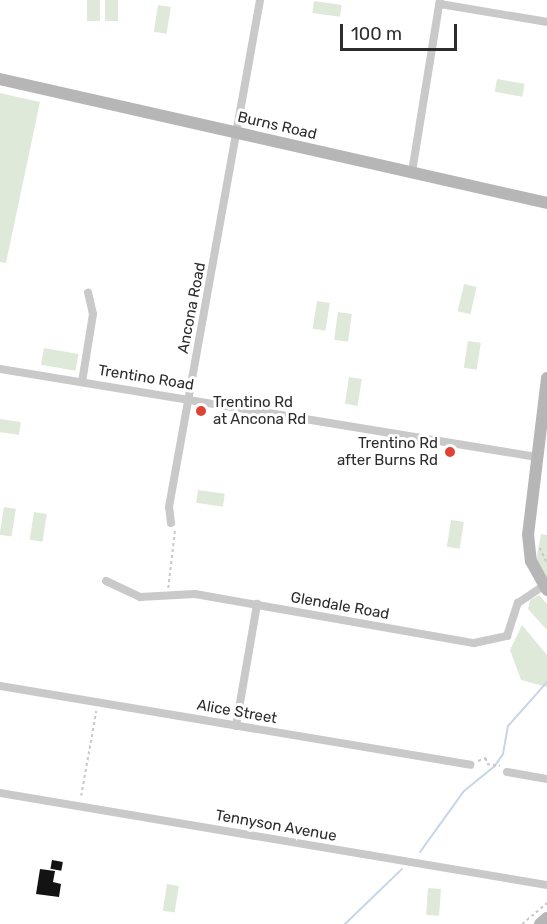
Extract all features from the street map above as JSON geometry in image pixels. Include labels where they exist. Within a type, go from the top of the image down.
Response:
[{"type":"main road","name":"Burns Road","points":[[0,79],[547,203]]},
{"type":"main road","points":[[545,588],[531,561],[528,534],[547,378]]},
{"type":"main road","points":[[540,924],[547,918]]},
{"type":"street","name":"Ancona Road","points":[[171,523],[169,507],[239,133],[260,0]]},
{"type":"street","points":[[412,172],[440,2],[547,22]]},
{"type":"street","points":[[82,382],[93,314],[88,293]]},
{"type":"street","name":"Trentino Road","points":[[0,369],[537,457]]},
{"type":"street","name":"Glendale Road","points":[[106,581],[132,596],[166,597],[190,593],[486,643],[507,636],[518,603],[545,588]]},
{"type":"street","points":[[236,726],[257,604]]},
{"type":"street","name":"Alice Street","points":[[0,686],[470,765]]},
{"type":"street","points":[[507,772],[547,779]]},
{"type":"street","name":"Tennyson Avenue","points":[[0,793],[547,885]]},
{"type":"path","points":[[166,597],[178,531],[171,523]]},
{"type":"path","points":[[81,796],[96,711]]},
{"type":"path","points":[[470,765],[486,758],[487,764],[502,765],[507,772]]},
{"type":"path","points":[[522,924],[547,903]]},
{"type":"green space","points":[[87,0],[100,0],[100,21],[87,21]]},
{"type":"green space","points":[[105,0],[118,0],[118,21],[105,21]]},
{"type":"green space","points":[[314,1],[342,5],[340,17],[312,13]]},
{"type":"green space","points":[[158,5],[171,7],[167,34],[154,32]]},
{"type":"green space","points":[[497,79],[525,84],[522,97],[495,92]]},
{"type":"green space","points":[[0,93],[40,102],[6,263],[0,262]]},
{"type":"green space","points":[[464,284],[477,287],[470,314],[458,311]]},
{"type":"green space","points":[[317,301],[330,303],[325,331],[313,329]]},
{"type":"green space","points":[[338,312],[352,314],[348,342],[334,340]]},
{"type":"green space","points":[[468,341],[481,343],[477,370],[464,368]]},
{"type":"green space","points":[[44,348],[78,354],[76,371],[41,365]]},
{"type":"green space","points":[[349,377],[362,379],[358,406],[345,404]]},
{"type":"green space","points":[[0,419],[21,422],[19,435],[0,432]]},
{"type":"green space","points":[[198,490],[225,494],[223,507],[196,503]]},
{"type":"green space","points":[[4,507],[16,509],[11,537],[0,535]]},
{"type":"green space","points":[[34,512],[47,514],[42,542],[30,540]]},
{"type":"green space","points":[[451,520],[464,522],[460,549],[447,547]]},
{"type":"green space","points":[[541,534],[547,535],[547,585],[536,561]]},
{"type":"green space","points":[[539,595],[547,604],[547,630],[528,609],[530,600]]},
{"type":"green space","points":[[522,625],[547,655],[547,687],[521,680],[510,650]]},
{"type":"green space","points":[[167,884],[179,886],[175,913],[163,911]]},
{"type":"green space","points":[[428,888],[441,889],[439,916],[426,915]]},
{"type":"building","points":[[52,860],[63,862],[61,871],[50,869]]},
{"type":"building","points":[[40,869],[55,871],[53,882],[61,884],[59,897],[36,894]]},
{"type":"waterway","points":[[420,852],[464,791],[494,767],[503,754],[508,726],[547,682]]},
{"type":"waterway","points":[[345,924],[402,869]]},
{"type":"place","name":"Trentino Rd at Ancona Rd","points":[[201,411]]},
{"type":"place","name":"Trentino Rd after Burns Rd","points":[[450,452]]}]
